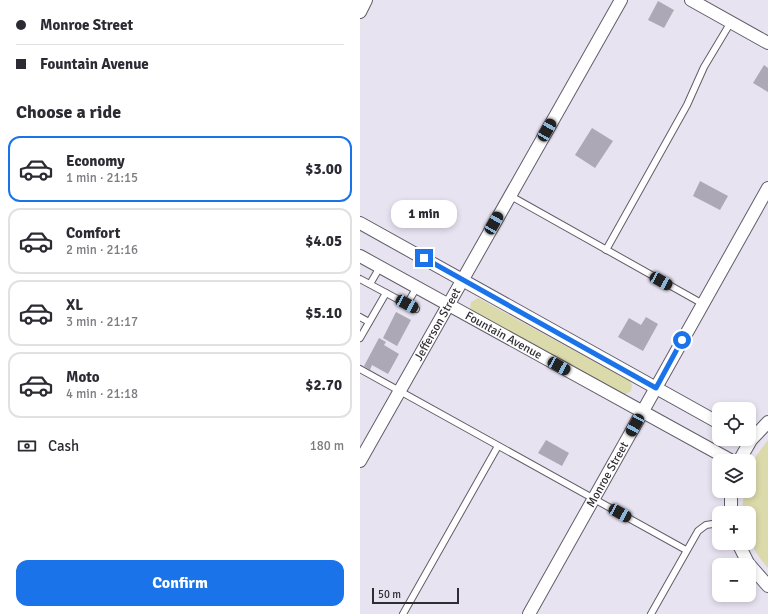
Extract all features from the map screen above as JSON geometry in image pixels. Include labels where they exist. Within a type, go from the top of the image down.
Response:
[{"type":"street","points":[[360,12],[366,0]]},
{"type":"street","name":"Jefferson Street","points":[[360,461],[621,0]]},
{"type":"street","points":[[691,0],[768,43]]},
{"type":"street","name":"Monroe Street","points":[[529,614],[768,188]]},
{"type":"street","points":[[360,223],[712,419]]},
{"type":"street","name":"Fountain Avenue","points":[[360,256],[719,454]]},
{"type":"street","points":[[756,434],[768,422]]},
{"type":"street","points":[[742,550],[748,563],[768,586]]},
{"type":"lane","points":[[606,250],[687,105],[704,67],[731,22]]},
{"type":"lane","points":[[510,196],[703,304]]},
{"type":"lane","points":[[370,284],[380,267]]},
{"type":"lane","points":[[360,279],[416,309]]},
{"type":"lane","points":[[407,304],[417,287]]},
{"type":"lane","points":[[360,338],[386,293]]},
{"type":"lane","points":[[360,317],[369,322]]},
{"type":"lane","points":[[360,368],[686,550]]},
{"type":"lane","points":[[403,614],[498,446]]},
{"type":"lane","points":[[651,614],[698,531],[706,526],[712,525]]},
{"type":"green space","points":[[478,298],[630,381],[632,385],[631,391],[624,395],[472,312],[470,309],[471,302]]},
{"type":"green space","points":[[768,440],[768,568],[755,550],[756,506],[743,506],[743,498],[756,498],[756,456]]},
{"type":"building","points":[[658,1],[674,10],[664,28],[648,20]]},
{"type":"building","points":[[764,65],[768,68],[768,92],[753,83]]},
{"type":"building","points":[[592,128],[613,141],[595,168],[575,155]]},
{"type":"building","points":[[700,181],[728,196],[720,210],[693,196]]},
{"type":"building","points":[[396,312],[411,320],[397,346],[383,338]]},
{"type":"building","points":[[646,317],[658,324],[643,351],[618,337],[629,318],[641,325]]},
{"type":"building","points":[[379,338],[386,342],[384,345],[399,354],[388,374],[372,365],[370,370],[364,366]]},
{"type":"building","points":[[546,440],[569,453],[562,466],[538,453]]},
{"type":"route","points":[[424,258],[656,388],[682,340]]}]
